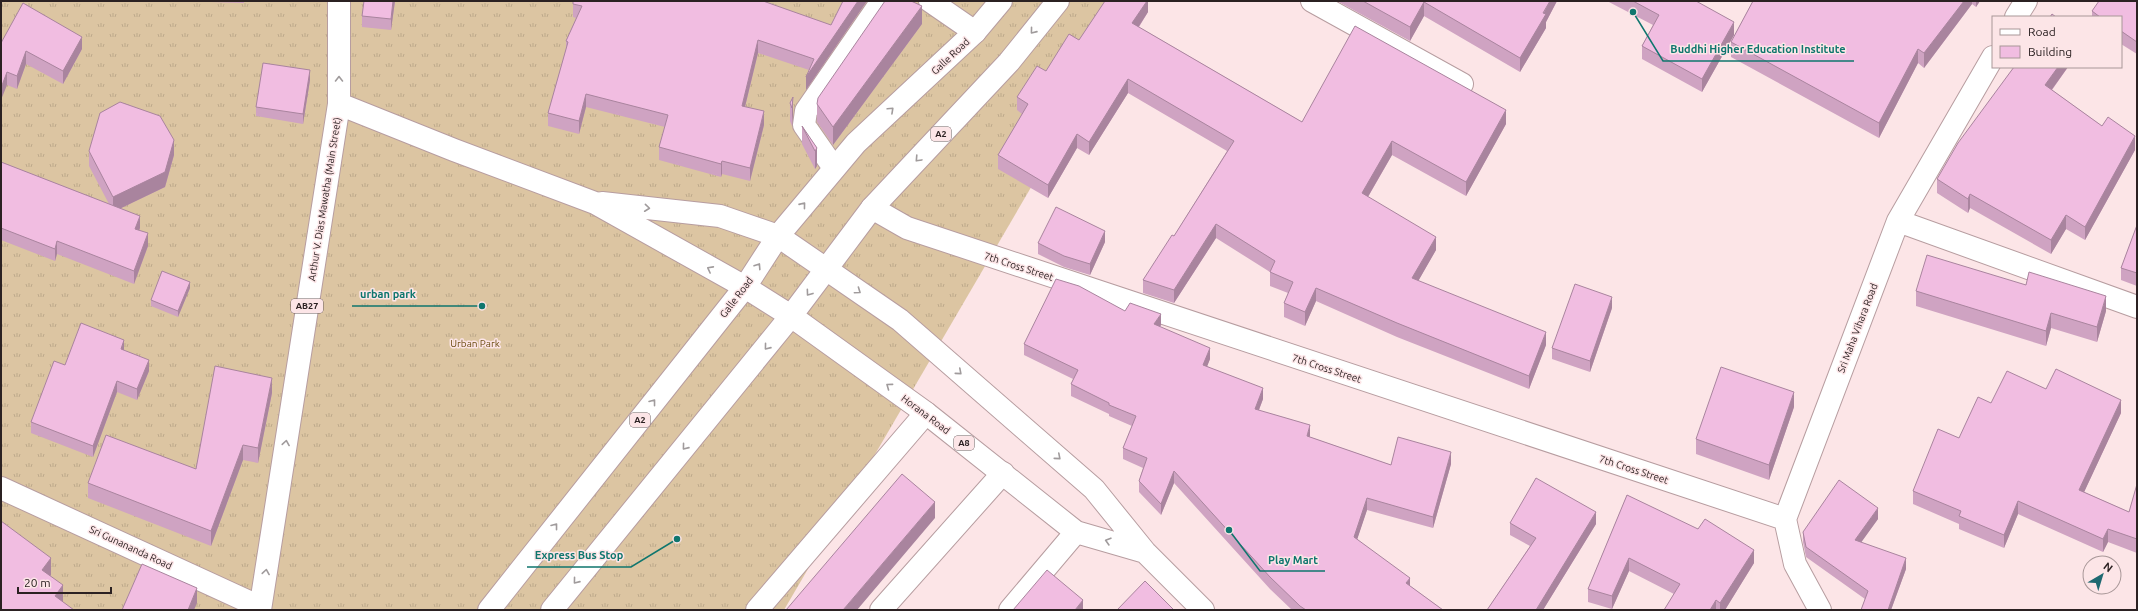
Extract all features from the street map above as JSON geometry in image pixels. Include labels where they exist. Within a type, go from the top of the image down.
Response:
[{"type":"main road","name":"Arthur V. Dias Mawatha (Main Street)","points":[[260,608],[339,104],[339,1]]},
{"type":"main road","points":[[834,168],[804,125],[806,111],[882,1]]},
{"type":"main road","points":[[930,1],[975,32]]},
{"type":"main road","name":"Galle Road","points":[[489,610],[745,287],[778,236],[834,168],[856,143],[975,32],[1001,1]]},
{"type":"main road","name":"A2","points":[[552,610],[791,316],[872,208],[1009,62],[1058,1]]},
{"type":"main road","points":[[1312,1],[1462,84]]},
{"type":"main road","points":[[2017,16],[2026,1]]},
{"type":"main road","name":"Sri Maha Vihara Road","points":[[1785,519],[1898,221],[1992,59]]},
{"type":"main road","points":[[339,104],[454,150],[595,203]]},
{"type":"main road","name":"Horana Road","points":[[595,203],[720,216],[778,236],[900,320],[1094,489],[1145,552],[1203,610]]},
{"type":"main road","name":"Horana Road","points":[[595,203],[745,287],[791,316],[926,413],[1076,532],[1145,552]]},
{"type":"main road","name":"7th Cross Street","points":[[872,208],[907,228],[1785,519]]},
{"type":"main road","points":[[1898,221],[2137,307]]},
{"type":"main road","points":[[757,610],[926,413]]},
{"type":"main road","points":[[881,610],[1003,473]]},
{"type":"main road","name":"Sri Gunananda Road","points":[[1,488],[260,608]]},
{"type":"main road","points":[[1785,519],[1795,564],[1820,610]]},
{"type":"main road","points":[[1010,610],[1076,532]]},
{"type":"green space","name":"Urban Park","points":[[1,1],[1140,1],[784,610],[1,610]]},
{"type":"building","points":[[364,1],[393,1],[391,19],[362,16]]},
{"type":"building","points":[[573,1],[763,1],[831,25],[843,1],[858,1],[806,77],[814,59],[758,40],[742,106],[764,111],[750,168],[722,161],[721,164],[659,147],[668,115],[586,94],[579,121],[548,113],[568,42],[566,41],[582,6],[573,4]]},
{"type":"building","points":[[885,1],[911,1],[922,6],[833,127],[817,104],[818,98]]},
{"type":"building","points":[[1105,1],[1147,1],[1132,23],[1302,122],[1355,26],[1506,110],[1466,182],[1392,141],[1362,193],[1436,237],[1412,278],[1546,332],[1529,376],[1397,323],[1316,288],[1305,312],[1284,303],[1293,282],[1270,272],[1275,261],[1216,224],[1174,290],[1143,280],[1172,235],[1174,236],[1234,141],[1128,79],[1089,142],[1077,134],[1048,185],[998,155],[1028,104],[1017,97],[1037,66],[1046,71],[1069,34],[1079,40]]},
{"type":"building","points":[[1363,1],[1550,1],[1543,13],[1546,14],[1520,58],[1424,2],[1410,27]]},
{"type":"building","points":[[1633,1],[1696,1],[1734,22],[1702,79],[1642,46],[1659,15]]},
{"type":"building","points":[[1753,1],[1964,1],[1924,53],[1918,49],[1879,123],[1731,42]]},
{"type":"building","points":[[2099,1],[2137,1],[2137,42],[2122,32],[2122,16],[2099,16],[2092,11]]},
{"type":"building","points":[[23,3],[82,37],[63,71],[26,51],[17,76],[7,72],[1,88],[1,43]]},
{"type":"building","points":[[263,63],[310,70],[303,114],[256,107]]},
{"type":"building","points":[[2013,68],[2057,68],[2045,85],[2102,126],[2108,117],[2135,136],[2085,227],[2066,215],[2051,240],[1970,194],[1968,199],[1937,179],[1958,143]]},
{"type":"building","points":[[793,97],[792,108],[790,103]]},
{"type":"building","points":[[120,102],[160,116],[174,140],[165,172],[113,197],[89,151],[100,113]]},
{"type":"building","points":[[802,126],[817,148],[815,151]]},
{"type":"building","points":[[1,162],[140,216],[135,229],[148,233],[134,271],[57,241],[55,249],[1,228]]},
{"type":"building","points":[[1056,207],[1105,231],[1090,264],[1064,256],[1038,243]]},
{"type":"building","points":[[2137,225],[2137,273],[2121,268]]},
{"type":"building","points":[[1927,255],[2026,285],[2029,272],[2106,296],[2097,327],[2051,313],[2046,331],[1916,291]]},
{"type":"building","points":[[162,271],[190,282],[178,311],[151,300]]},
{"type":"building","points":[[1056,279],[1079,286],[1125,311],[1130,303],[1161,314],[1154,324],[1210,348],[1203,365],[1263,388],[1255,409],[1310,425],[1307,436],[1391,465],[1398,437],[1451,452],[1433,517],[1367,498],[1354,537],[1410,578],[1406,583],[1443,610],[1306,610],[1270,577],[1174,471],[1161,504],[1139,481],[1147,458],[1123,448],[1136,416],[1109,405],[1109,403],[1071,384],[1078,370],[1024,344]]},
{"type":"building","points":[[1575,284],[1612,297],[1590,361],[1552,348]]},
{"type":"building","points":[[81,323],[124,340],[121,349],[149,360],[137,389],[117,381],[93,446],[31,422],[54,361],[65,365]]},
{"type":"building","points":[[215,366],[272,378],[258,448],[243,445],[211,531],[88,483],[106,435],[196,469]]},
{"type":"building","points":[[1721,367],[1794,392],[1769,465],[1696,439]]},
{"type":"building","points":[[2056,369],[2121,400],[2079,490],[2129,512],[2137,484],[2137,539],[2108,529],[2103,539],[2018,501],[2004,535],[1959,516],[1961,511],[1913,491],[1938,429],[1959,438],[1978,397],[1991,403],[2007,371],[2046,389]]},
{"type":"building","points":[[902,474],[935,502],[843,610],[786,610]]},
{"type":"building","points":[[1536,478],[1596,512],[1536,610],[1487,610],[1536,538],[1510,523]]},
{"type":"building","points":[[1839,480],[1878,508],[1855,540],[1906,558],[1888,610],[1861,610],[1868,591],[1806,547],[1803,532]]},
{"type":"building","points":[[1627,495],[1698,529],[1705,519],[1754,550],[1720,603],[1716,600],[1710,610],[1664,610],[1680,584],[1629,558],[1612,596],[1588,589]]},
{"type":"building","points":[[1,521],[51,558],[42,570],[63,585],[55,596],[74,610],[1,610]]},
{"type":"building","points":[[142,564],[197,588],[188,610],[122,610]]},
{"type":"building","points":[[1047,570],[1083,600],[1075,610],[1013,610]]},
{"type":"building","points":[[1145,581],[1174,610],[1117,610]]},
{"type":"place","name":"Buddhi Higher Education Institute","points":[[1633,12]]},
{"type":"place","name":"urban park","points":[[482,306]]},
{"type":"place","name":"Play Mart","points":[[1229,530]]},
{"type":"place","name":"Express Bus Stop","points":[[677,539]]}]
